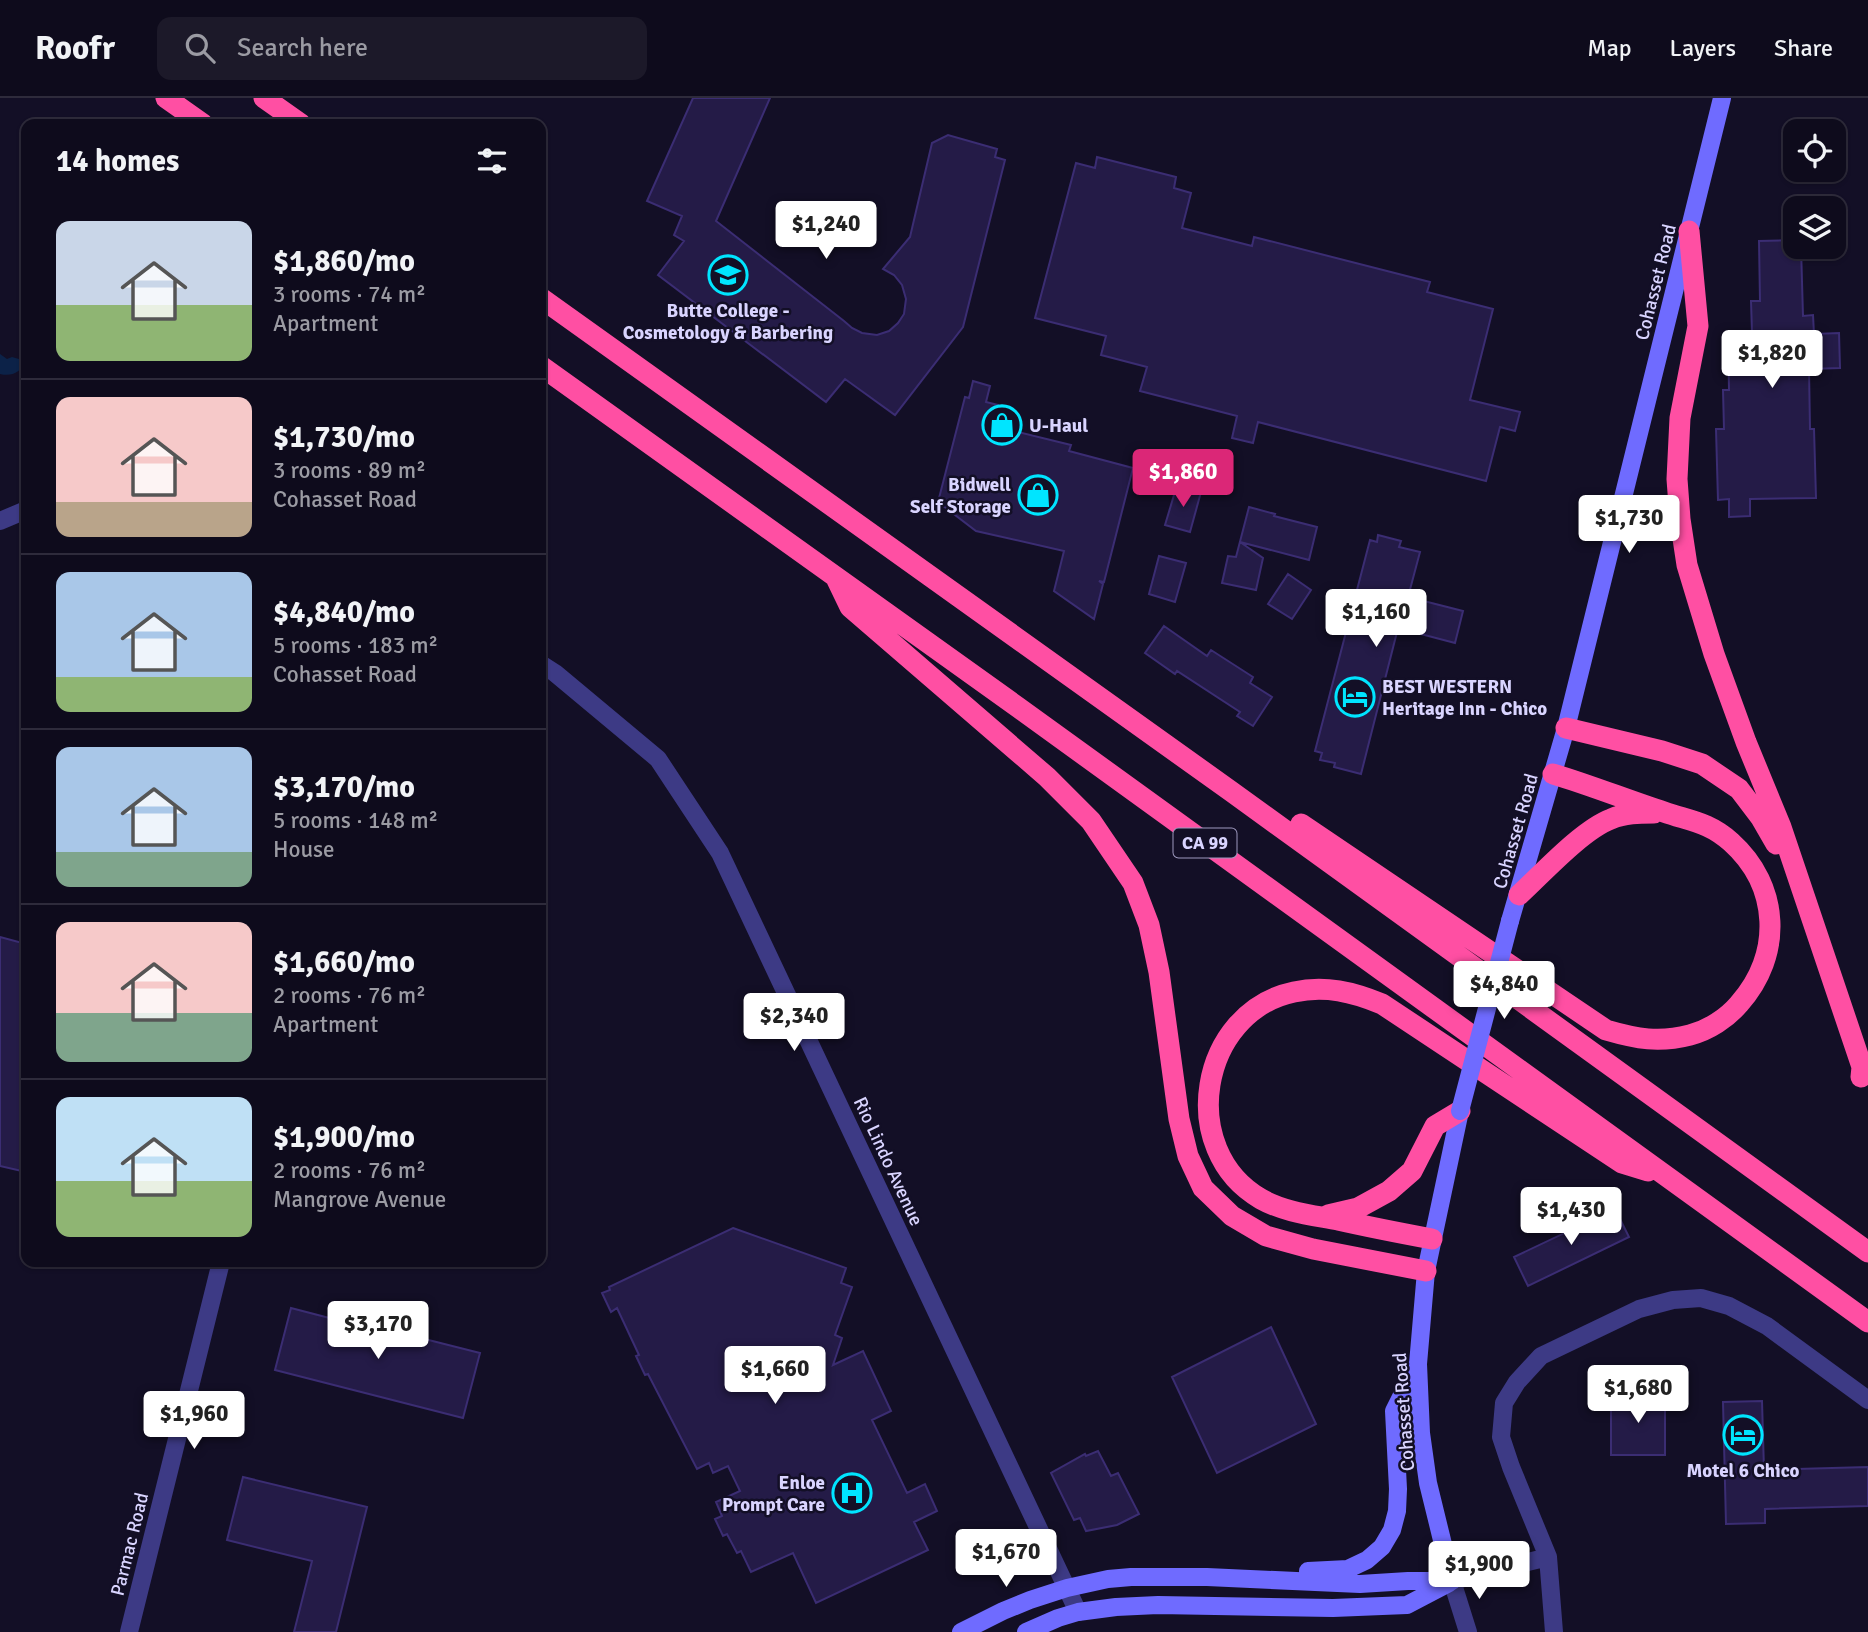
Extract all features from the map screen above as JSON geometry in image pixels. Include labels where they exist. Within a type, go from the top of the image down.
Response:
[{"type":"highway","points":[[264,98],[294,119]]},
{"type":"highway","points":[[169,100],[196,119]]},
{"type":"highway","points":[[1689,231],[1698,326],[1680,418],[1676,479],[1687,565],[1714,654],[1781,827],[1865,1086]]},
{"type":"highway","name":"CA 99","points":[[546,302],[1232,792],[1868,1252]]},
{"type":"highway","name":"CA 99","points":[[546,370],[1868,1322]]},
{"type":"highway","points":[[836,578],[850,607],[1047,777],[1091,821],[1133,883],[1149,925],[1159,972],[1182,1131],[1188,1156],[1203,1188],[1232,1216],[1266,1236],[1313,1249],[1426,1271]]},
{"type":"highway","points":[[1566,728],[1662,751],[1702,764],[1739,789],[1761,818],[1781,854],[1852,1064],[1865,1086]]},
{"type":"highway","points":[[1232,792],[1291,818],[1606,1030],[1635,1038],[1662,1040],[1693,1034],[1715,1024],[1732,1012],[1749,992],[1764,964],[1770,937],[1769,909],[1760,880],[1747,858],[1729,840],[1705,824],[1553,774]]},
{"type":"highway","points":[[1519,895],[1576,842],[1611,818],[1638,813],[1667,813]]},
{"type":"highway","points":[[1432,1239],[1293,1212],[1262,1200],[1242,1186],[1221,1158],[1209,1127],[1208,1091],[1215,1061],[1231,1033],[1260,1005],[1276,997],[1309,990],[1343,991],[1382,1004],[1622,1163],[1668,1178]]},
{"type":"highway","points":[[1319,1217],[1358,1208],[1389,1191],[1412,1171],[1435,1126],[1460,1111]]},
{"type":"main road","name":"Cohasset Road","points":[[1452,1581],[1429,1483],[1422,1433],[1418,1364],[1426,1271],[1460,1111],[1510,921],[1566,728],[1722,98]]},
{"type":"main road","points":[[1260,1581],[1291,1573],[1349,1569],[1382,1548],[1392,1530],[1397,1511],[1394,1411],[1418,1364]]},
{"type":"main road","points":[[961,1632],[1030,1600],[1108,1579],[1207,1577],[1360,1584],[1452,1581]]},
{"type":"main road","points":[[1026,1632],[1078,1612],[1158,1605],[1333,1608],[1407,1605],[1452,1581]]},
{"type":"street","points":[[0,521],[21,512]]},
{"type":"street","name":"Rio Lindo Avenue","points":[[546,667],[658,759],[720,853],[1078,1612]]},
{"type":"street","name":"Parmac Road","points":[[129,1632],[220,1267]]},
{"type":"street","points":[[1554,1632],[1548,1557],[1501,1437],[1504,1404],[1517,1382],[1541,1356],[1639,1309],[1673,1300],[1701,1298],[1729,1306],[1767,1326],[1868,1400]]},
{"type":"street","points":[[1468,1632],[1452,1581],[1548,1557]]},
{"type":"water","points":[[0,354],[7,359],[12,357],[21,360],[21,369],[16,373],[0,374]]},
{"type":"building","points":[[693,98],[770,98],[716,221],[852,328],[862,333],[877,335],[889,331],[904,314],[906,299],[902,285],[894,275],[883,269],[910,237],[932,143],[948,135],[997,149],[995,157],[1005,160],[963,327],[895,415],[845,379],[826,402],[658,275],[684,241],[674,235],[682,216],[647,201]]},
{"type":"building","points":[[1097,157],[1176,177],[1174,188],[1191,193],[1182,228],[1252,246],[1254,237],[1430,282],[1427,292],[1493,309],[1470,400],[1520,412],[1515,431],[1500,427],[1486,481],[1258,422],[1253,443],[1232,438],[1237,416],[1140,391],[1147,367],[1101,355],[1106,336],[1035,318],[1076,163],[1095,168]]},
{"type":"building","points":[[1783,240],[1783,259],[1801,259],[1803,316],[1813,315],[1814,334],[1839,333],[1840,368],[1809,369],[1810,429],[1814,429],[1816,498],[1750,499],[1750,516],[1729,517],[1729,499],[1718,500],[1716,429],[1724,429],[1723,390],[1729,390],[1728,333],[1752,332],[1751,301],[1760,301],[1759,241]]},
{"type":"building","points":[[973,381],[990,386],[986,402],[998,405],[995,415],[1009,419],[1006,429],[1071,445],[1069,451],[1133,468],[1104,582],[1099,581],[1103,584],[1094,619],[1054,591],[1064,551],[976,531],[938,502],[965,397],[969,398]]},
{"type":"building","points":[[1177,485],[1201,492],[1190,532],[1165,525]]},
{"type":"building","points":[[1249,507],[1317,527],[1309,560],[1240,542],[1263,558],[1256,590],[1222,583],[1228,556],[1236,557]]},
{"type":"building","name":"BEST WESTERN Heritage Inn - Chico","points":[[1378,535],[1401,541],[1399,547],[1420,552],[1408,597],[1463,611],[1455,643],[1398,628],[1361,774],[1334,767],[1335,763],[1320,760],[1322,753],[1315,751],[1370,540],[1377,542]]},
{"type":"building","points":[[1159,556],[1186,563],[1175,602],[1149,594]]},
{"type":"building","points":[[1288,574],[1311,590],[1292,619],[1268,604]]},
{"type":"building","points":[[1164,626],[1207,656],[1211,650],[1253,677],[1250,683],[1272,697],[1253,726],[1237,716],[1240,712],[1145,653]]},
{"type":"building","points":[[0,937],[21,943],[21,1171],[0,1166]]},
{"type":"building","points":[[1615,1209],[1629,1237],[1528,1286],[1514,1257]]},
{"type":"building","points":[[733,1228],[846,1268],[841,1283],[852,1287],[835,1335],[842,1338],[833,1365],[863,1351],[891,1411],[872,1420],[907,1493],[925,1484],[937,1511],[914,1522],[928,1550],[816,1603],[793,1553],[751,1572],[741,1551],[737,1553],[727,1534],[723,1536],[715,1519],[722,1516],[716,1502],[740,1491],[728,1466],[713,1473],[709,1463],[697,1469],[648,1374],[645,1375],[636,1356],[639,1355],[617,1308],[611,1312],[602,1293],[610,1290],[609,1287]]},
{"type":"building","points":[[371,1303],[394,1309],[389,1330],[480,1353],[463,1418],[275,1370],[291,1308],[364,1327]]},
{"type":"building","points":[[1271,1327],[1316,1424],[1217,1473],[1172,1377]]},
{"type":"building","points":[[1611,1396],[1665,1396],[1665,1455],[1611,1455]]},
{"type":"building","name":"Motel 6 Chico","points":[[1762,1401],[1764,1470],[1868,1467],[1868,1506],[1765,1509],[1765,1523],[1726,1524],[1723,1402]]},
{"type":"building","points":[[1098,1451],[1111,1476],[1118,1473],[1139,1514],[1117,1525],[1086,1531],[1080,1518],[1074,1520],[1051,1473],[1085,1454],[1086,1456]]},
{"type":"building","points":[[243,1477],[367,1507],[336,1632],[294,1632],[312,1561],[227,1540]]},
{"type":"place","name":"Butte College - Cosmetology & Barbering","points":[[728,275]]},
{"type":"place","name":"U-Haul","points":[[1002,425]]},
{"type":"place","name":"Bidwell Self Storage","points":[[1038,495]]},
{"type":"place","name":"BEST WESTERN Heritage Inn - Chico","points":[[1355,697]]},
{"type":"place","name":"Motel 6 Chico","points":[[1743,1435]]},
{"type":"place","name":"Enloe Prompt Care","points":[[852,1493]]}]
